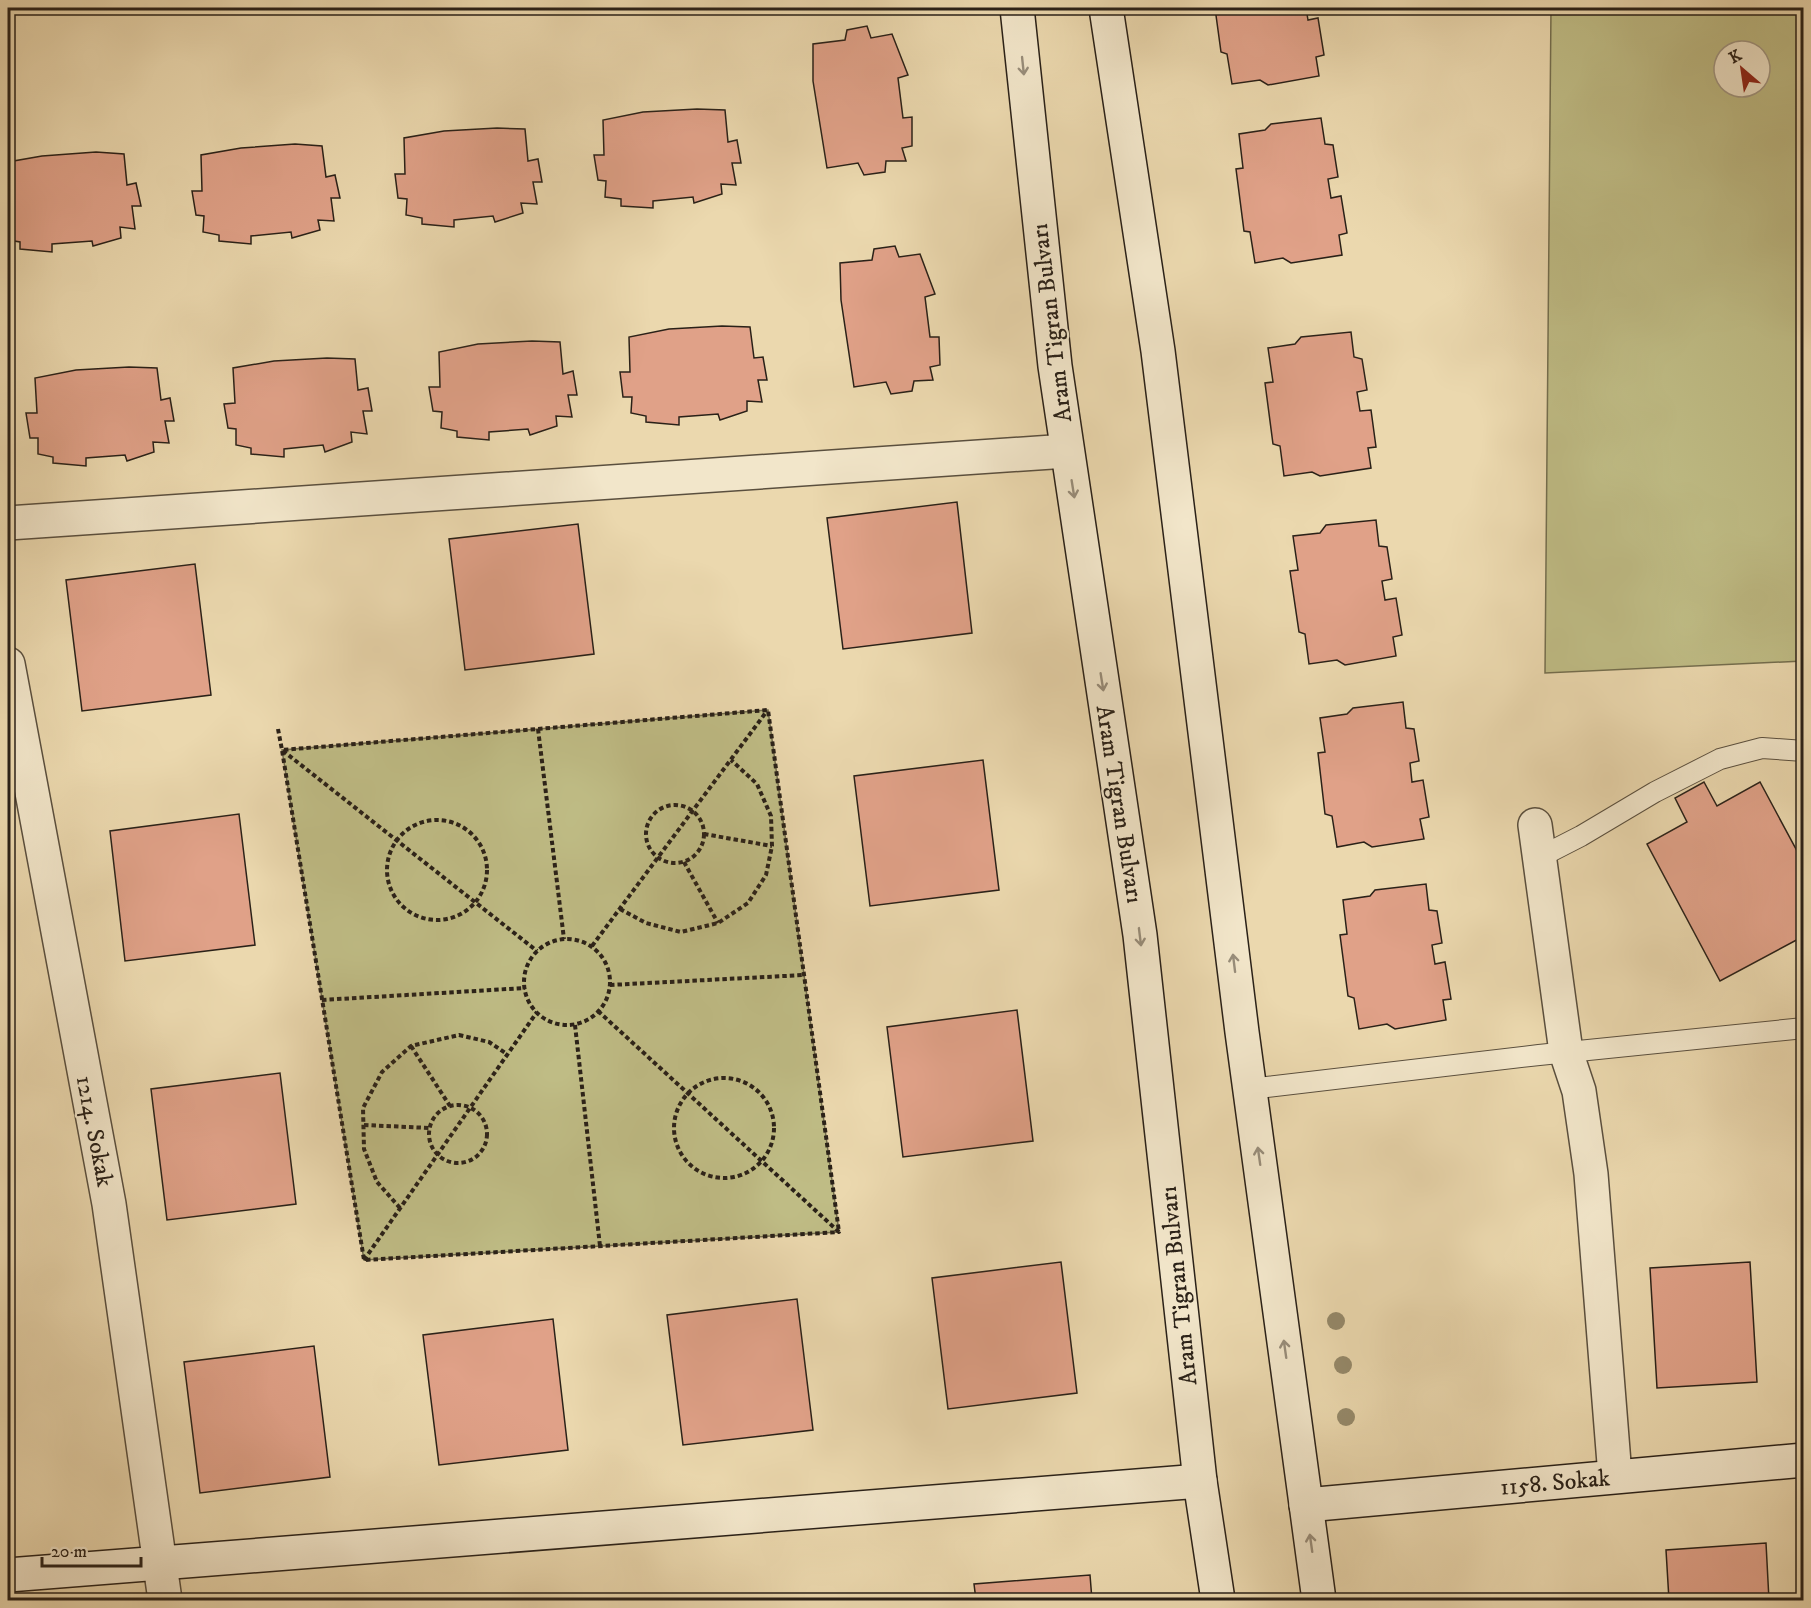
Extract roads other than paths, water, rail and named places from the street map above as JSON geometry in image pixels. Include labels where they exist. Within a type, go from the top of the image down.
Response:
[{"type":"street","name":"Aram Tigran Bulvarı","points":[[1017,8],[1055,366],[1140,935],[1200,1481],[1218,1600]]},
{"type":"street","points":[[1106,8],[1158,351],[1250,1089],[1319,1600]]},
{"type":"street","points":[[8,523],[1067,451]]},
{"type":"street","name":"1214. Sokak","points":[[8,664],[109,1204],[165,1600]]},
{"type":"street","points":[[1535,825],[1566,1052],[1579,1091],[1591,1174],[1616,1476]]},
{"type":"street","name":"1158. Sokak","points":[[1306,1504],[1803,1460]]},
{"type":"street","points":[[8,1575],[1200,1481]]},
{"type":"lane","points":[[1540,857],[1581,836],[1655,792],[1720,759],[1762,748],[1803,751]]},
{"type":"lane","points":[[1250,1089],[1566,1052],[1803,1028]]}]
